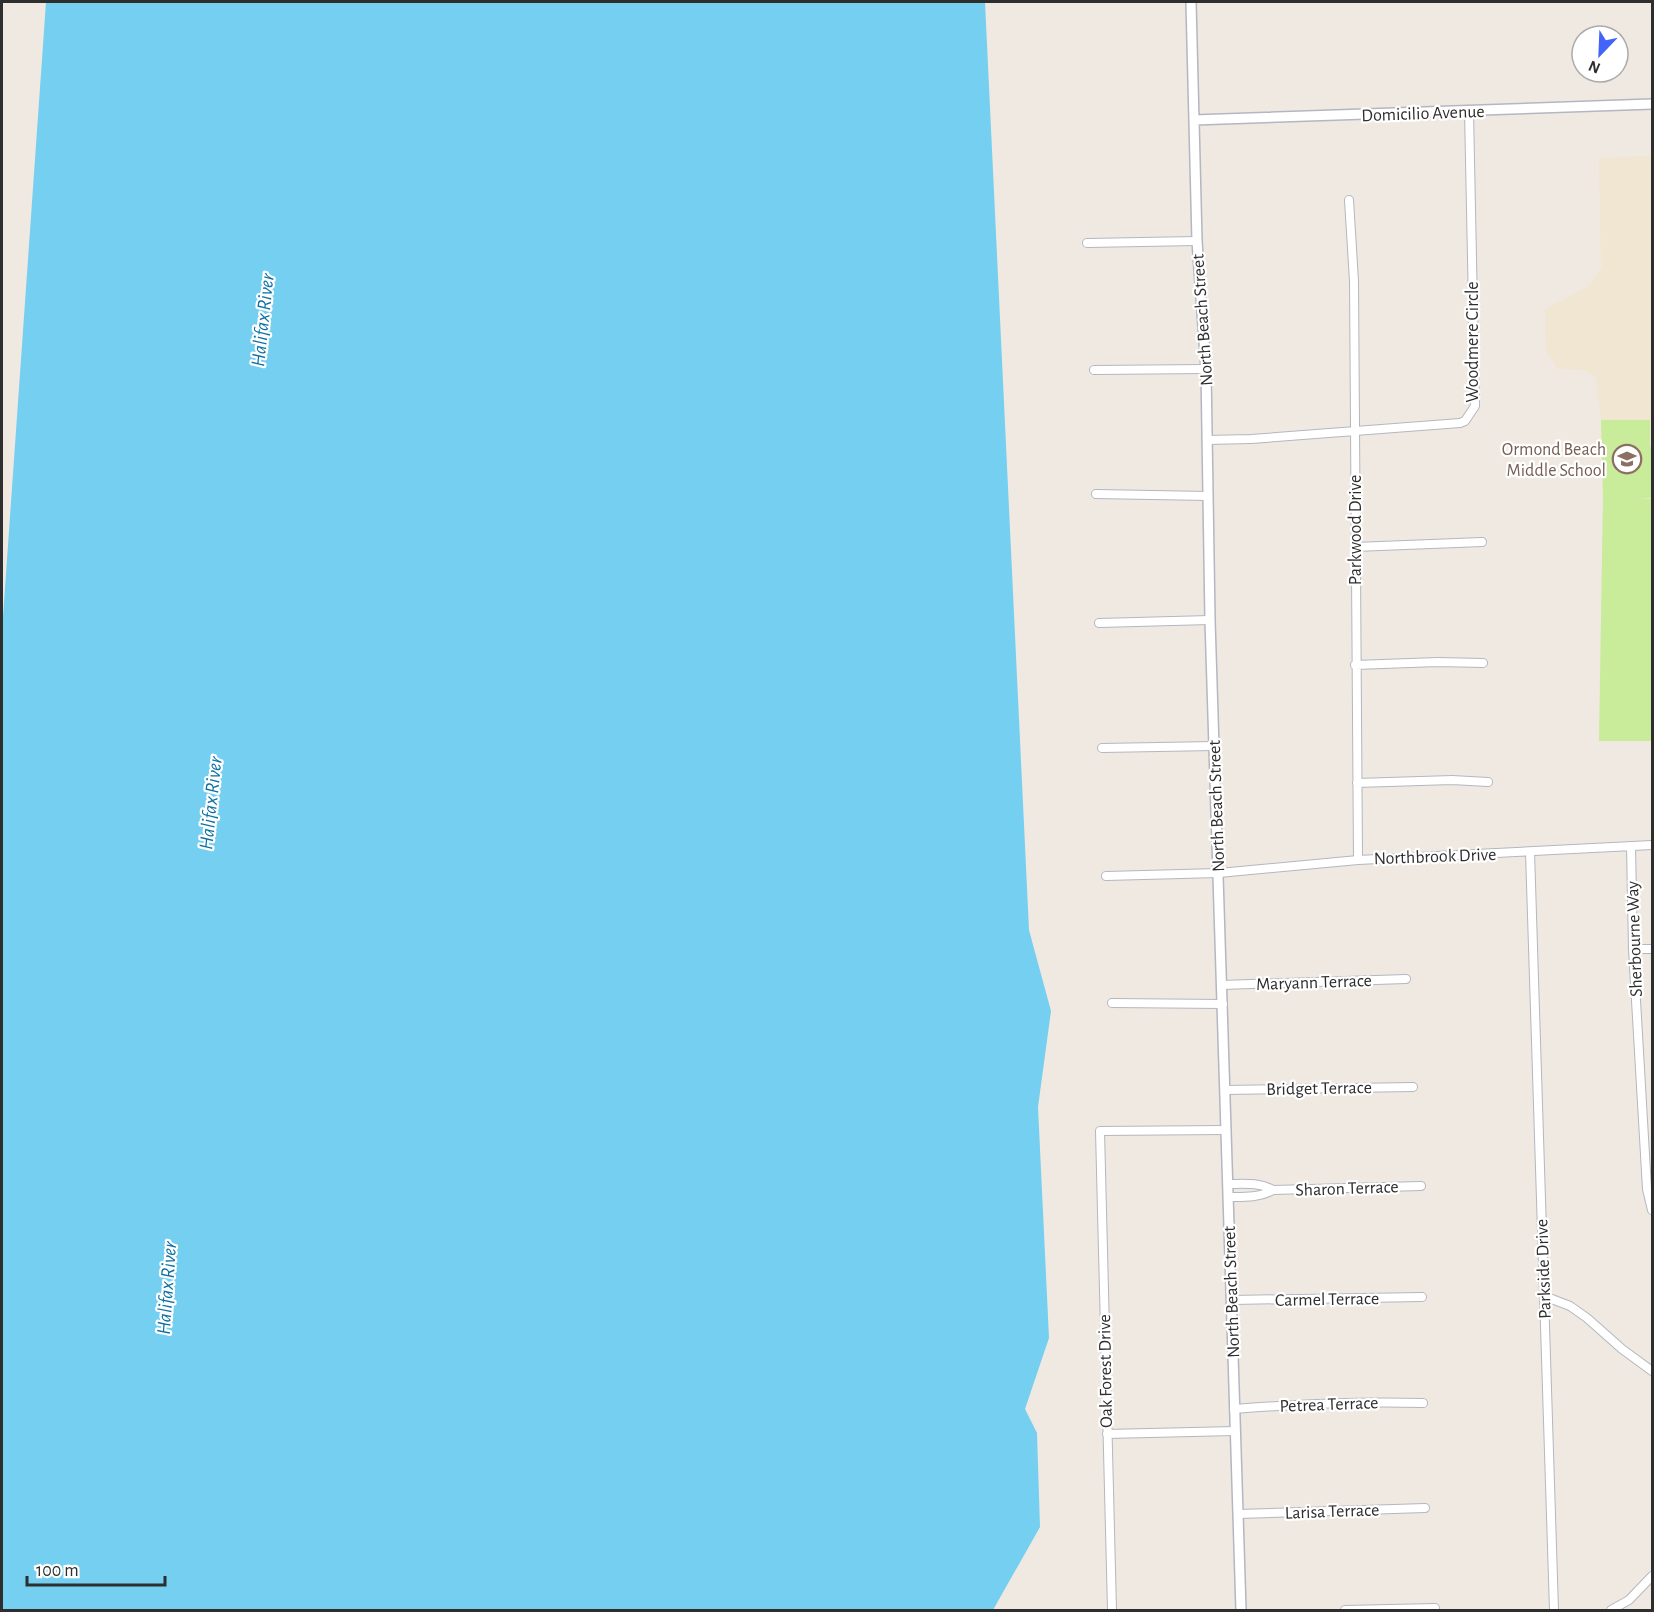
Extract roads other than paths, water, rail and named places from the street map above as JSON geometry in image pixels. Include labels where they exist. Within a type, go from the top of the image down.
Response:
[{"type":"street","name":"North Beach Street","points":[[1191,2],[1197,241],[1206,369],[1210,620],[1241,1611]]},
{"type":"street","name":"Domicilio Avenue","points":[[1194,120],[1653,104]]},
{"type":"street","name":"Woodmere Circle","points":[[1207,440],[1354,432],[1465,421],[1475,406],[1469,111]]},
{"type":"street","name":"Parkwood Drive","points":[[1349,200],[1354,281],[1354,547],[1358,860]]},
{"type":"street","points":[[1087,243],[1197,241]]},
{"type":"street","points":[[1094,370],[1206,369]]},
{"type":"street","points":[[1096,494],[1208,496]]},
{"type":"street","points":[[1354,547],[1482,542]]},
{"type":"street","points":[[1099,623],[1210,620]]},
{"type":"street","points":[[1355,665],[1484,663]]},
{"type":"street","points":[[1102,748],[1214,746]]},
{"type":"street","points":[[1357,783],[1452,780],[1488,782]]},
{"type":"street","name":"Northbrook Drive","points":[[1106,876],[1219,873],[1358,860],[1653,845]]},
{"type":"street","name":"Sherbourne Way","points":[[1631,846],[1633,950],[1647,1189],[1653,1210]]},
{"type":"street","name":"Parkside Drive","points":[[1530,852],[1554,1611]]},
{"type":"street","points":[[1633,950],[1653,949]]},
{"type":"street","name":"Maryann Terrace","points":[[1222,985],[1406,979]]},
{"type":"street","points":[[1112,1003],[1223,1004]]},
{"type":"street","name":"Bridget Terrace","points":[[1225,1090],[1413,1087]]},
{"type":"street","name":"Oak Forest Drive","points":[[1112,1611],[1100,1131],[1226,1130]]},
{"type":"street","name":"Sharon Terrace","points":[[1228,1184],[1266,1186],[1273,1190]]},
{"type":"street","name":"Sharon Terrace","points":[[1228,1197],[1252,1197],[1273,1190],[1421,1186]]},
{"type":"street","points":[[1544,1296],[1570,1306],[1653,1371]]},
{"type":"street","name":"Carmel Terrace","points":[[1232,1300],[1422,1297]]},
{"type":"street","name":"Petrea Terrace","points":[[1234,1409],[1376,1402],[1423,1403]]},
{"type":"street","points":[[1107,1434],[1235,1431]]},
{"type":"street","name":"Larisa Terrace","points":[[1238,1514],[1425,1509]]},
{"type":"street","points":[[1611,1611],[1629,1600],[1653,1576]]},
{"type":"street","points":[[1345,1611],[1435,1608]]},
{"type":"water","name":"Halifax River","points":[[46,2],[985,2],[1029,930],[1051,1011],[1038,1107],[1049,1338],[1025,1409],[1037,1433],[1040,1527],[993,1610],[2,1610],[2,631]]},
{"type":"place","name":"Ormond Beach Middle School","points":[[1627,459]]}]
